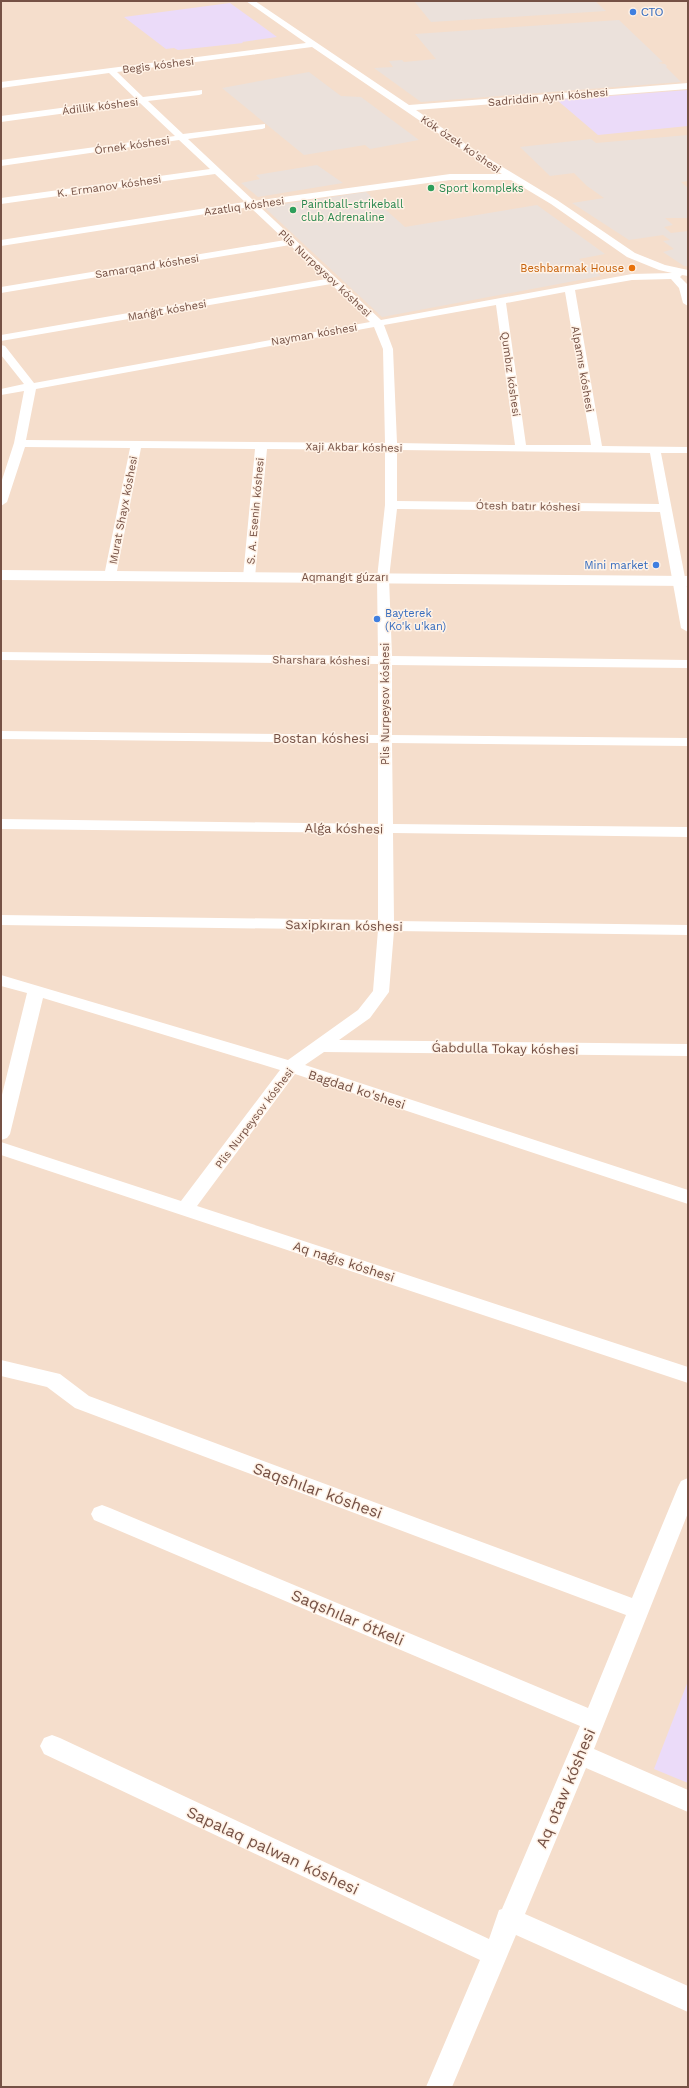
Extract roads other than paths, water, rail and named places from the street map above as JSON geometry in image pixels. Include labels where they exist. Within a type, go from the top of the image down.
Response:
[{"type":"street","name":"Kók ózek ko'shesi","points":[[250,1],[408,108],[512,177],[554,202],[631,254],[646,262],[681,273]]},
{"type":"street","name":"Begis kóshesi","points":[[1,85],[315,44]]},
{"type":"street","name":"Plis Nurpeysov kóshesi","points":[[111,71],[377,322],[388,350],[391,505],[383,578],[386,660],[384,738],[386,926],[381,992],[364,1014],[322,1046],[291,1067],[185,1209]]},
{"type":"street","name":"Sadriddin Ayni kóshesi","points":[[408,108],[688,86]]},
{"type":"street","name":"Ádillik kóshesi","points":[[1,119],[143,101],[199,92]]},
{"type":"street","name":"Órnek kóshesi","points":[[1,162],[262,126]]},
{"type":"street","name":"K. Ermanov kóshesi","points":[[1,201],[217,171]]},
{"type":"street","name":"Azatlıq kóshesi","points":[[1,243],[252,204],[450,177],[512,177]]},
{"type":"street","name":"Samarqand kóshesi","points":[[1,290],[292,242]]},
{"type":"street","name":"Nayman kóshesi","points":[[1,392],[500,300],[632,277],[681,273]]},
{"type":"street","points":[[681,273],[688,303]]},
{"type":"street","name":"Mańǵıt kóshesi","points":[[1,338],[333,281]]},
{"type":"street","name":"Alpamıs kóshesi","points":[[570,289],[597,449]]},
{"type":"street","name":"Qumbız kóshesi","points":[[500,300],[521,448]]},
{"type":"street","points":[[1,348],[31,386],[20,443],[1,502]]},
{"type":"street","name":"Xaji Akbar kóshesi","points":[[20,443],[688,450]]},
{"type":"street","name":"Murat Shayx kóshesi","points":[[110,576],[136,445]]},
{"type":"street","name":"S. A. Esenin kóshesi","points":[[249,577],[261,446]]},
{"type":"street","points":[[655,450],[666,508],[684,581],[688,628]]},
{"type":"street","name":"Ótesh batır kóshesi","points":[[391,505],[666,508]]},
{"type":"street","name":"Aqmangıt gúzarı","points":[[1,575],[684,581]]},
{"type":"street","name":"Sharshara kóshesi","points":[[1,656],[688,664]]},
{"type":"street","name":"Bostan kóshesi","points":[[1,735],[688,742]]},
{"type":"street","name":"Alǵa kóshesi","points":[[1,824],[688,832]]},
{"type":"street","name":"Saxipkıran kóshesi","points":[[1,920],[688,930]]},
{"type":"street","name":"Bagdad ko'shesi","points":[[1,980],[36,992],[291,1067],[688,1197]]},
{"type":"street","points":[[1,1134],[36,992]]},
{"type":"street","name":"Ǵabdulla Tokay kóshesi","points":[[322,1046],[688,1050]]},
{"type":"street","name":"Aq naǵıs kóshesi","points":[[1,1148],[688,1375]]},
{"type":"street","name":"Saqshılar kóshesi","points":[[1,1368],[53,1380],[82,1402],[639,1610]]},
{"type":"street","name":"Aq otaw kóshesi","points":[[439,2087],[508,1919],[594,1720],[688,1487]]},
{"type":"street","name":"Saqshılar ótkeli","points":[[102,1514],[594,1720]]},
{"type":"street","name":"Sapalaq palwan kóshesi","points":[[52,1746],[494,1954]]},
{"type":"street","points":[[579,1754],[688,1801]]},
{"type":"street","points":[[508,1919],[688,1999]]},
{"type":"place","name":"СТО","points":[[633,12]]},
{"type":"place","name":"Sport kompleks","points":[[431,188]]},
{"type":"place","name":"Paintball-strikeball club Adrenaline","points":[[293,210]]},
{"type":"place","name":"Beshbarmak House","points":[[632,268]]},
{"type":"place","name":"Mini market","points":[[656,565]]},
{"type":"place","name":"Bayterek (Ko'k u'kan)","points":[[377,619]]}]
